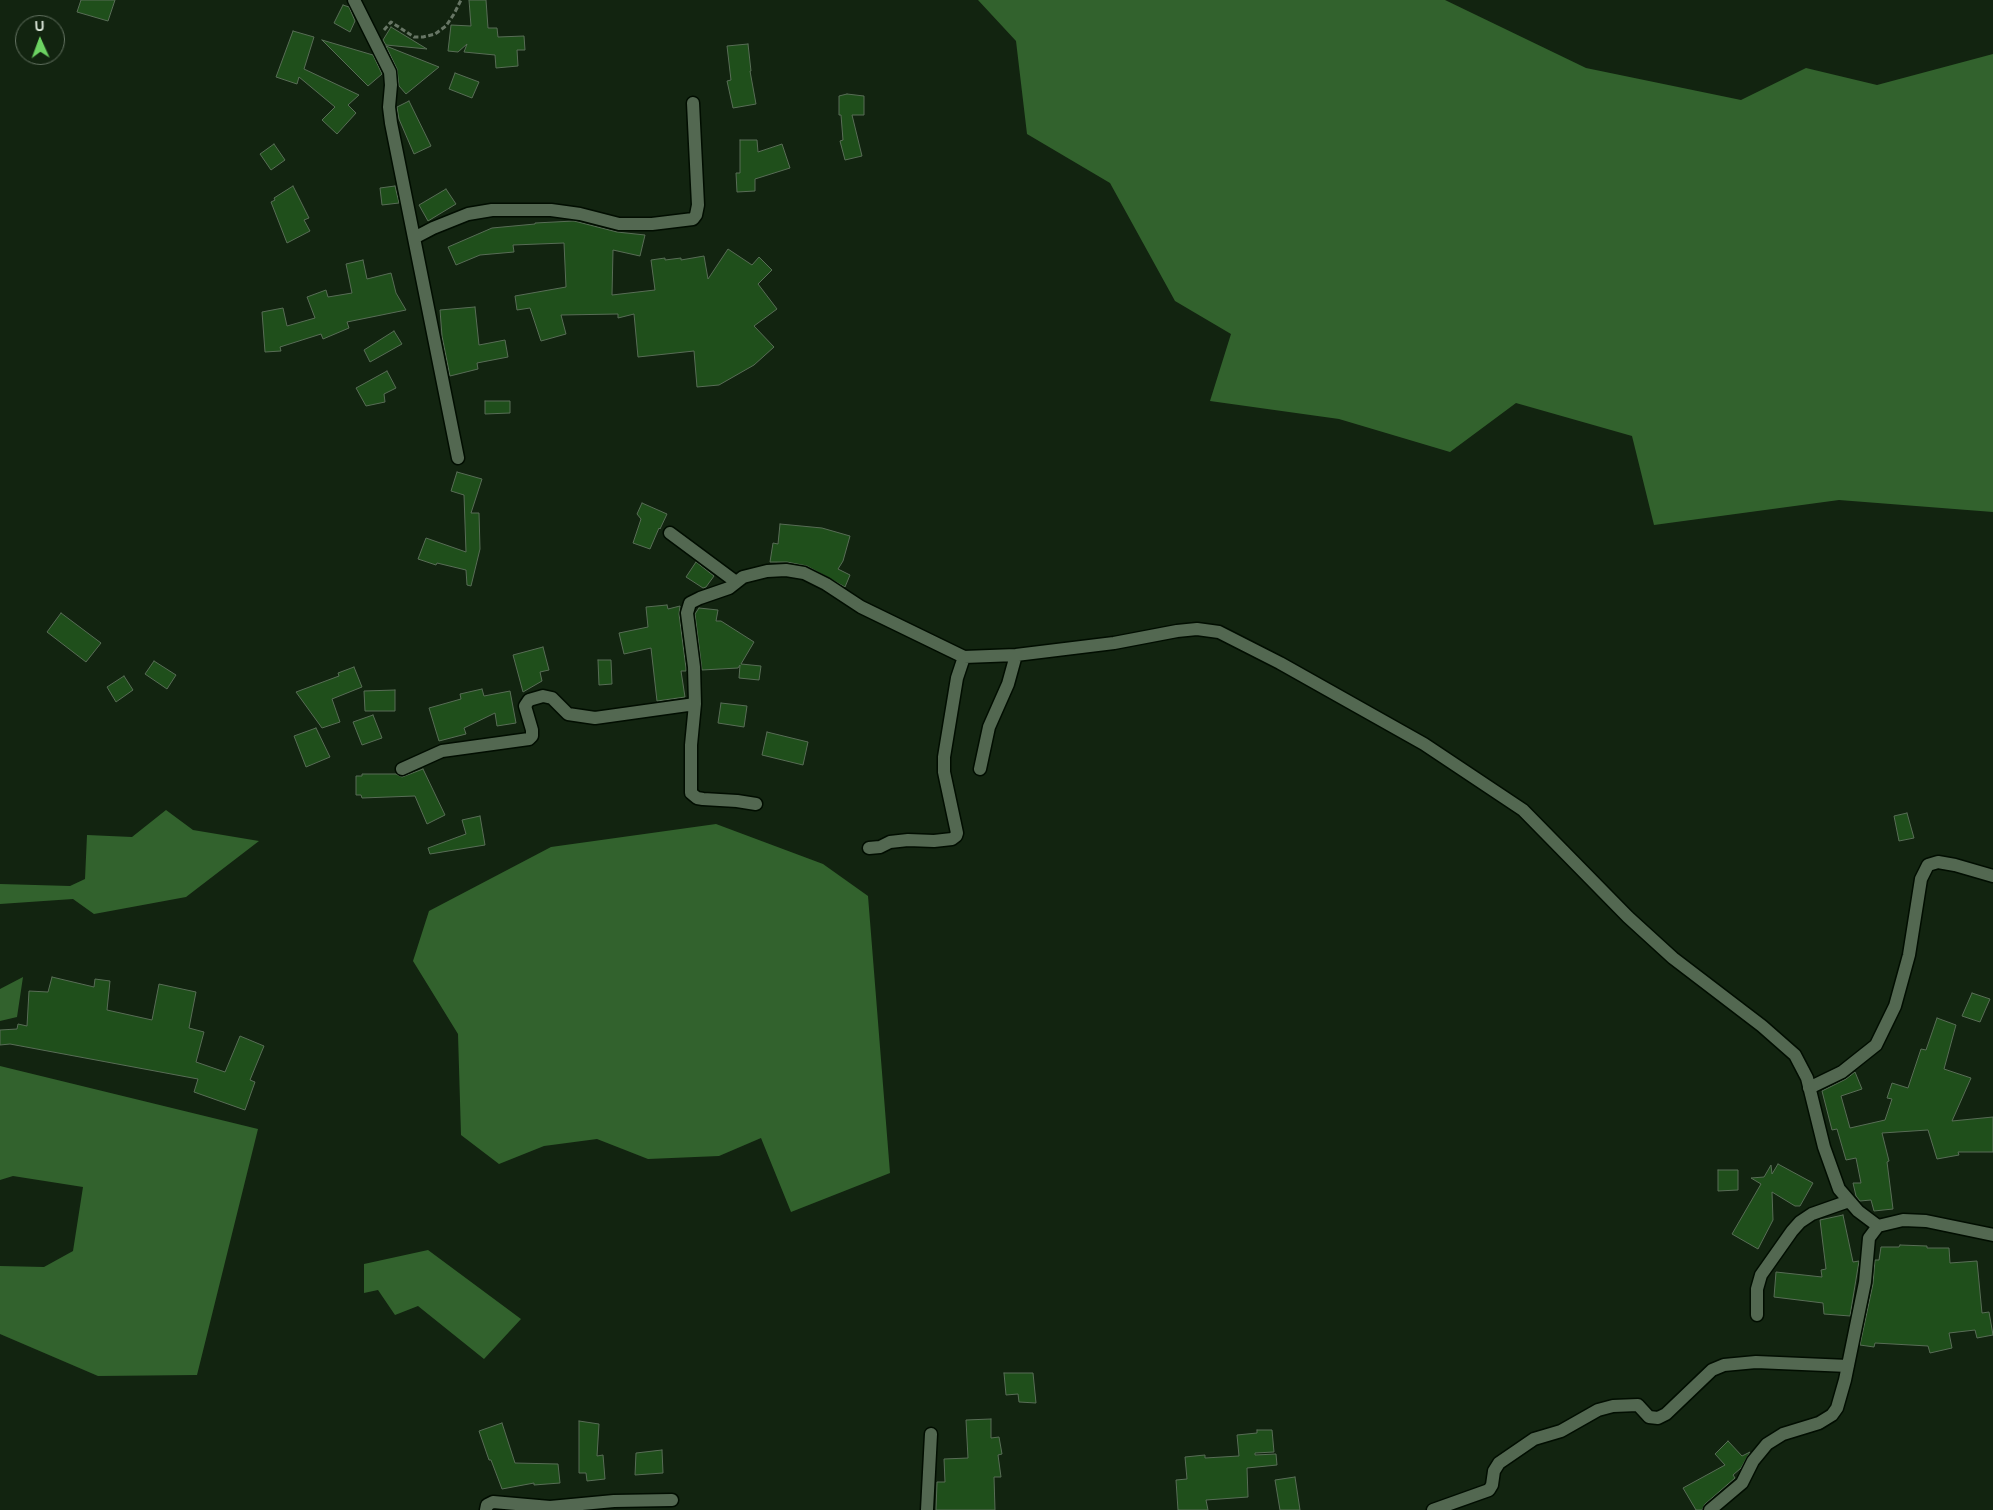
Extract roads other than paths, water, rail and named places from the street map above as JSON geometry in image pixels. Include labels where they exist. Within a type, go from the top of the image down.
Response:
[{"type":"street","points":[[354,0],[390,72],[389,107],[458,458]]},
{"type":"street","points":[[414,238],[468,214],[492,210],[561,212],[586,215],[619,224],[652,224],[692,219],[696,215],[698,205],[693,103]]},
{"type":"street","points":[[670,533],[736,582]]},
{"type":"street","points":[[756,804],[737,800],[697,798],[692,793],[691,745],[695,704],[694,667],[687,613],[690,603],[729,588],[743,577],[766,571],[786,570],[804,573],[826,584],[861,607],[964,657],[1016,655],[1114,643],[1197,629],[1219,632],[1272,659],[1424,744],[1524,810],[1628,917],[1673,958],[1762,1026],[1795,1055],[1807,1078],[1824,1148],[1839,1189],[1858,1211],[1878,1226]]},
{"type":"street","points":[[980,769],[989,726],[1008,684],[1016,655]]},
{"type":"street","points":[[869,848],[880,847],[890,842],[908,840],[934,841],[952,839],[956,836],[956,824],[944,772],[944,757],[957,678],[964,657]]},
{"type":"street","points":[[402,768],[442,751],[529,739],[532,736],[532,730],[525,706],[529,700],[542,696],[552,698],[568,714],[588,718],[695,704]]},
{"type":"street","points":[[1810,1088],[1842,1072],[1876,1045],[1895,1006],[1909,955],[1922,879],[1928,865],[1938,862],[1993,876]]},
{"type":"street","points":[[1757,1315],[1757,1289],[1761,1275],[1792,1231],[1800,1222],[1812,1214],[1849,1201]]},
{"type":"street","points":[[1710,1510],[1742,1484],[1752,1460],[1768,1444],[1783,1434],[1819,1423],[1832,1415],[1837,1408],[1848,1366],[1865,1282],[1869,1238],[1878,1226],[1903,1220],[1926,1221],[1993,1235]]},
{"type":"street","points":[[1433,1510],[1489,1490],[1492,1485],[1494,1471],[1499,1463],[1534,1438],[1561,1431],[1598,1410],[1613,1406],[1638,1406],[1649,1417],[1658,1418],[1666,1414],[1712,1370],[1724,1365],[1756,1362],[1848,1366]]},
{"type":"street","points":[[927,1510],[931,1434]]},
{"type":"street","points":[[486,1510],[488,1504],[495,1502],[550,1507],[614,1501],[672,1500]]}]
